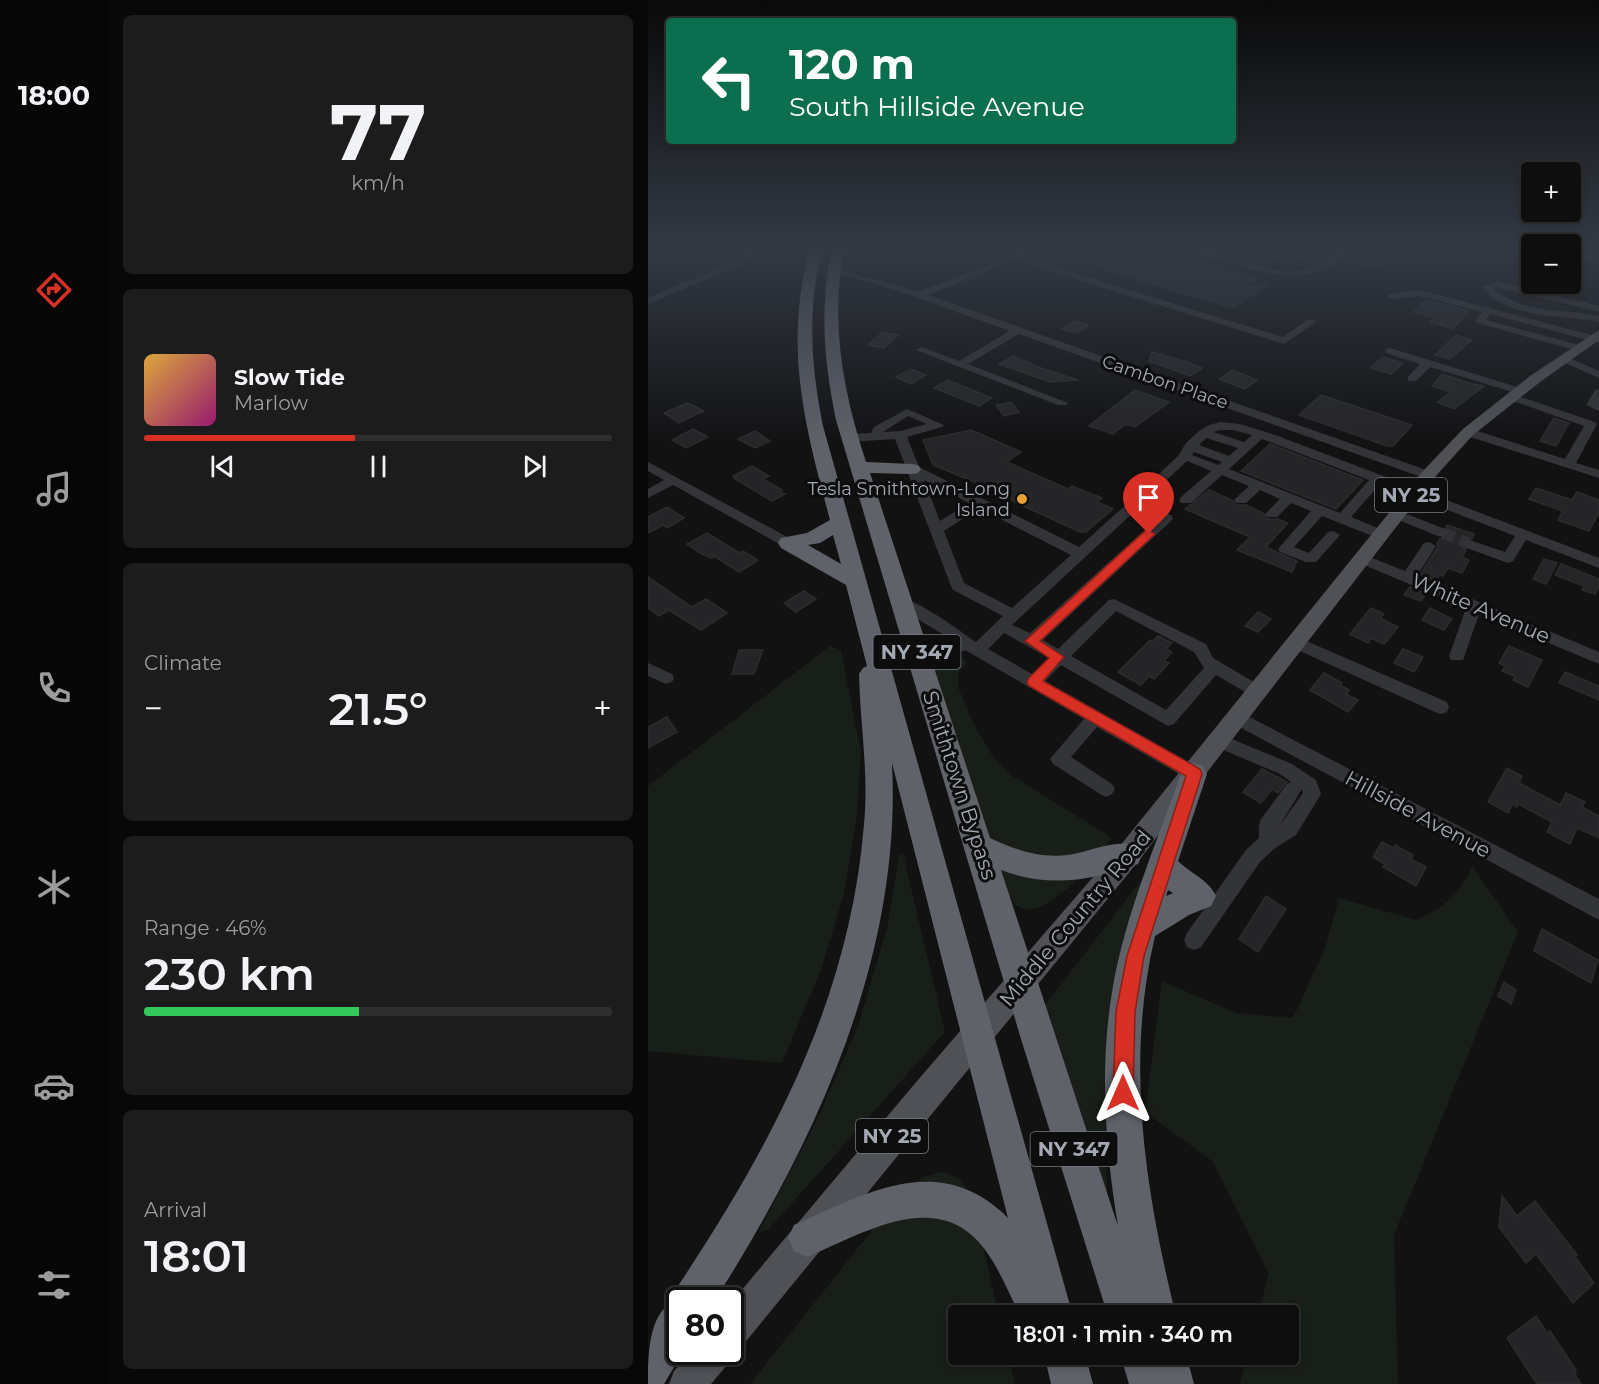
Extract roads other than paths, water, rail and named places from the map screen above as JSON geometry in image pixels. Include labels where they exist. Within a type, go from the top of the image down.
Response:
[{"type":"highway","name":"Smithtown Bypass","points":[[804,314],[805,369],[814,426],[1050,1305]]},
{"type":"highway","name":"Smithtown Bypass","points":[[830,314],[833,365],[849,438],[1124,1305]]},
{"type":"highway","points":[[858,467],[912,469]]},
{"type":"highway","points":[[866,491],[912,469]]},
{"type":"highway","points":[[788,543],[813,538],[839,523]]},
{"type":"highway","points":[[788,543],[855,581]]},
{"type":"highway","points":[[700,1287],[759,1191],[802,1105],[836,1023],[860,947],[873,881],[879,800],[870,639]]},
{"type":"highway","points":[[1154,1305],[1132,1197],[1123,1093],[1126,1004],[1143,927],[1194,774]]},
{"type":"highway","points":[[979,846],[1024,866],[1047,869],[1075,867],[1128,855]]},
{"type":"highway","points":[[1164,866],[1180,882],[1213,896]]},
{"type":"highway","points":[[1143,927],[1179,905],[1213,896]]},
{"type":"highway","points":[[807,1238],[901,1201],[929,1198],[942,1200],[975,1214],[1002,1240],[1035,1305]]},
{"type":"highway","points":[[648,1372],[666,1343]]},
{"type":"highway","points":[[1144,1365],[1150,1384]]},
{"type":"highway","points":[[1169,1365],[1173,1384]]},
{"type":"main road","name":"Middle Country Road","points":[[744,1315],[1194,774],[1428,475],[1468,432],[1516,394],[1592,340]]},
{"type":"main road","points":[[687,1384],[703,1365]]},
{"type":"street","name":"Cambon Place","points":[[972,314],[1428,475]]},
{"type":"street","points":[[1195,314],[1284,341],[1312,321]]},
{"type":"street","points":[[1486,314],[1480,321],[1592,340]]},
{"type":"street","points":[[1497,314],[1592,340]]},
{"type":"street","points":[[1552,314],[1584,315],[1599,319]]},
{"type":"street","points":[[959,365],[1018,330]]},
{"type":"street","points":[[921,350],[1062,403]]},
{"type":"street","points":[[1390,351],[1428,362],[1591,424],[1569,464]]},
{"type":"street","points":[[1565,359],[1599,375]]},
{"type":"street","points":[[1412,379],[1428,362]]},
{"type":"street","points":[[1599,392],[1592,405],[1599,408]]},
{"type":"street","points":[[849,438],[900,435],[938,425],[907,412],[878,430],[876,435]]},
{"type":"street","points":[[1151,487],[1204,433],[1219,426],[1260,435],[1599,563]]},
{"type":"street","points":[[1468,432],[1599,474]]},
{"type":"street","points":[[1204,433],[1246,447]]},
{"type":"street","points":[[900,435],[958,586],[1013,615]]},
{"type":"street","points":[[1186,500],[1260,435]]},
{"type":"street","points":[[1188,451],[1231,460]]},
{"type":"street","points":[[1188,451],[1220,470],[1380,534]]},
{"type":"street","points":[[648,466],[788,543]]},
{"type":"street","points":[[912,469],[1081,554]]},
{"type":"street","points":[[1342,519],[1377,478]]},
{"type":"street","points":[[648,494],[673,480]]},
{"type":"street","points":[[1241,500],[1258,485]]},
{"type":"street","points":[[926,504],[950,488]]},
{"type":"street","points":[[1272,514],[1289,498]]},
{"type":"street","points":[[936,530],[979,502]]},
{"type":"street","points":[[921,663],[931,650],[938,646],[950,643],[974,648],[1002,626],[1134,505],[1166,518],[1032,641]]},
{"type":"street","points":[[1320,510],[1285,549],[1311,559],[1333,535]]},
{"type":"street","points":[[1396,514],[1443,533]]},
{"type":"street","points":[[1475,546],[1508,558],[1523,534]]},
{"type":"street","points":[[1408,578],[1429,546]]},
{"type":"street","name":"White Avenue","points":[[1362,559],[1599,658]]},
{"type":"street","points":[[901,602],[974,648],[1194,774]]},
{"type":"street","points":[[1034,682],[1114,604],[1200,648],[1207,662],[1258,692]]},
{"type":"street","points":[[1457,656],[1474,606]]},
{"type":"street","points":[[1002,626],[1168,719],[1214,667]]},
{"type":"street","points":[[1297,643],[1441,707]]},
{"type":"street","points":[[648,669],[666,678]]},
{"type":"street","points":[[1096,717],[1059,759],[1106,789]]},
{"type":"street","name":"Hillside Avenue","points":[[1238,718],[1599,910]]},
{"type":"street","points":[[1194,940],[1213,896],[1269,841],[1276,840],[1290,829],[1312,794],[1310,785],[1286,769],[1220,741]]},
{"type":"street","points":[[1269,841],[1268,825],[1293,789]]},
{"type":"tunnel","points":[[1443,533],[1469,544]]},
{"type":"place","name":"Tesla Smithtown-Long Island","points":[[1022,499]]}]
